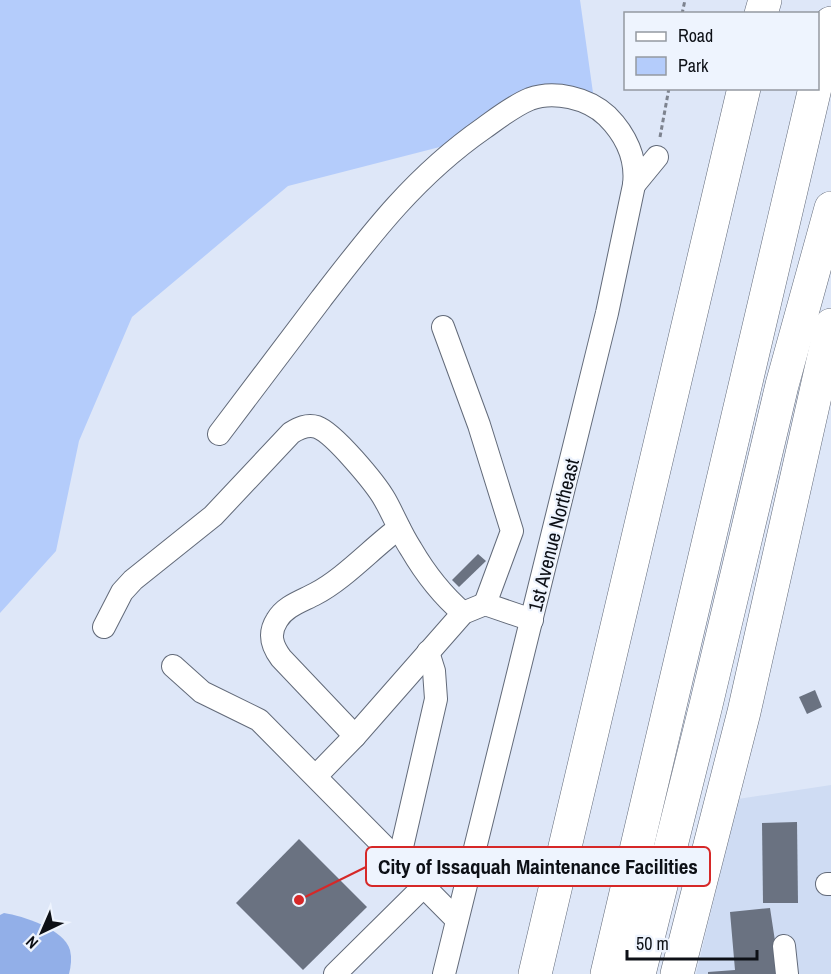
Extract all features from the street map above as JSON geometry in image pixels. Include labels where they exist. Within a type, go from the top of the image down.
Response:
[{"type":"highway","points":[[819,76],[831,22]]},
{"type":"highway","points":[[535,974],[744,90]]},
{"type":"highway","points":[[607,974],[815,90]]},
{"type":"highway","points":[[639,974],[704,716],[772,423],[802,306],[831,208]]},
{"type":"highway","points":[[676,974],[744,712],[831,325]]},
{"type":"street","name":"1st Avenue Northeast","points":[[219,434],[380,222],[421,179],[467,140],[508,111],[531,99],[549,96],[572,97],[595,107],[607,116],[631,152],[636,169],[634,185],[607,313],[444,974]]},
{"type":"street","points":[[634,185],[657,157]]},
{"type":"street","points":[[443,327],[479,425],[512,531],[485,604]]},
{"type":"street","points":[[104,627],[122,592],[133,580],[213,516],[291,433],[304,427],[318,428],[333,438],[376,488],[410,548],[433,581],[463,613]]},
{"type":"street","points":[[355,736],[281,658],[273,647],[272,635],[278,618],[285,611],[328,586],[399,528]]},
{"type":"street","points":[[316,776],[355,736],[463,613],[485,604],[532,620]]},
{"type":"street","points":[[399,860],[436,699],[434,670],[428,652]]},
{"type":"street","points":[[173,666],[202,692],[258,720],[458,920]]},
{"type":"street","points":[[335,974],[424,886]]},
{"type":"street","points":[[784,946],[788,974]]},
{"type":"path","points":[[657,157],[669,90]]},
{"type":"shaded area","points":[[831,785],[831,974],[696,974],[738,799]]},
{"type":"shaded area","points":[[4,913],[32,920],[60,936],[70,950],[69,974],[0,974],[0,915]]},
{"type":"green space","points":[[0,0],[580,0],[595,107],[549,96],[467,140],[288,186],[132,317],[79,441],[56,551],[0,613]]},
{"type":"building","points":[[478,554],[486,561],[459,587],[452,580]]},
{"type":"building","points":[[815,690],[822,707],[807,714],[799,697]]},
{"type":"building","points":[[797,822],[798,903],[763,903],[762,823]]},
{"type":"building","points":[[299,839],[367,907],[303,970],[236,903]]},
{"type":"building","points":[[770,908],[780,974],[708,974],[708,972],[735,970],[730,912]]},
{"type":"place","name":"City of Issaquah Maintenance Facilities","points":[[299,900]]}]
